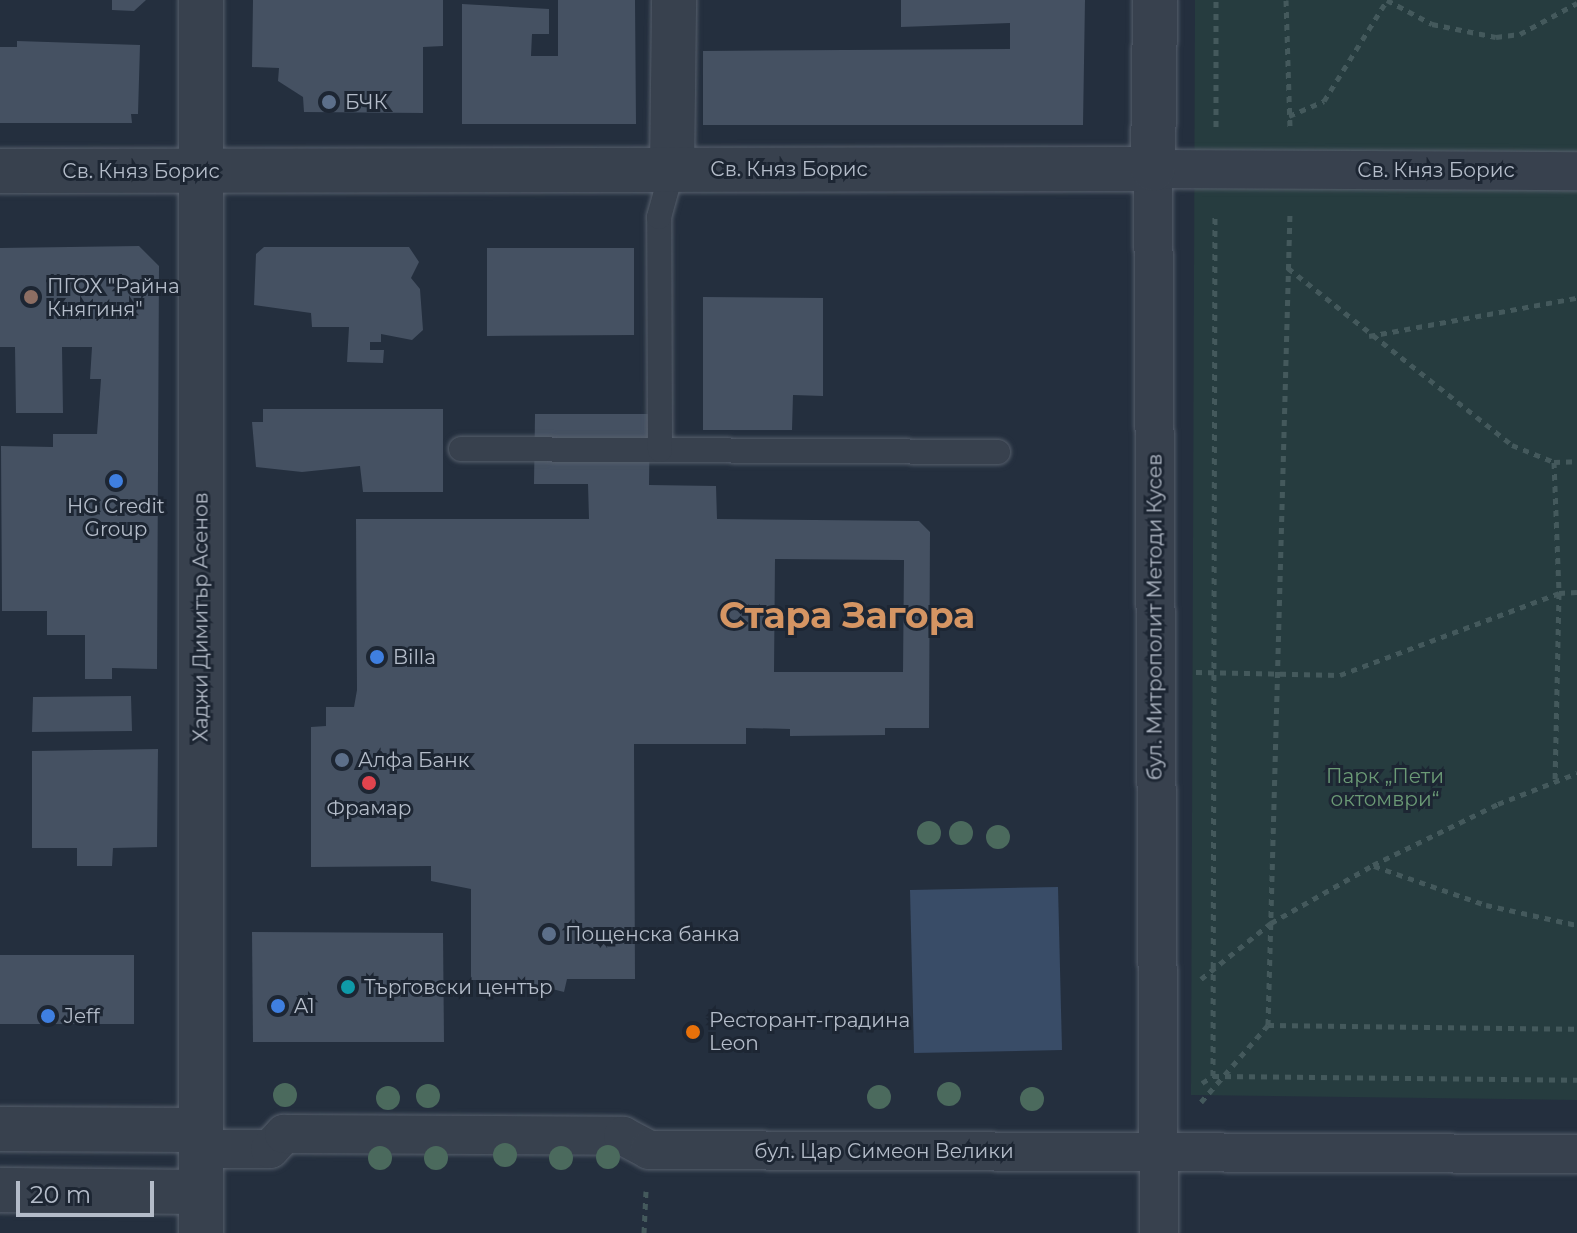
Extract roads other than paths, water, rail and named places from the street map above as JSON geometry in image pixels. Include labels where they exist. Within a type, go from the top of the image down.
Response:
[{"type":"street","name":"Хаджи Димитър Асенов","points":[[201,0],[201,1212]]},
{"type":"street","points":[[672,170],[674,0]]},
{"type":"street","name":"бул. Митрополит Методи Кусев","points":[[1155,0],[1153,169],[1159,1233]]},
{"type":"street","name":"Св. Княз Борис","points":[[0,171],[1577,171]]},
{"type":"street","name":"бул. Цар Симеон Велики","points":[[0,1129],[201,1139],[270,1149],[284,1134],[623,1136],[649,1150],[1577,1154]]},
{"type":"street","points":[[0,1190],[201,1212]]},
{"type":"lane","points":[[660,450],[659,217],[672,170]]},
{"type":"lane","points":[[461,449],[998,452]]},
{"type":"water","points":[[1058,887],[1062,1050],[914,1053],[910,890]]},
{"type":"place","name":"БЧК","points":[[329,102]]},
{"type":"place","name":"ПГОХ \"Райна Княгиня\"","points":[[31,297]]},
{"type":"place","name":"HG Credit Group","points":[[116,481]]},
{"type":"place","name":"Billa","points":[[377,657]]},
{"type":"place","name":"Алфа Банк","points":[[342,760]]},
{"type":"place","name":"Фрамар","points":[[369,783]]},
{"type":"place","name":"Пощенска банка","points":[[549,934]]},
{"type":"place","name":"Търговски център","points":[[348,987]]},
{"type":"place","name":"A1","points":[[278,1006]]},
{"type":"place","name":"Jeff","points":[[48,1016]]},
{"type":"place","name":"Ресторант-градина Leon","points":[[693,1032]]},
{"type":"district","name":"Стара Загора","points":[[847,616]]},
{"type":"park label","name":"Парк „Пети октомври“","points":[[1385,788]]}]
